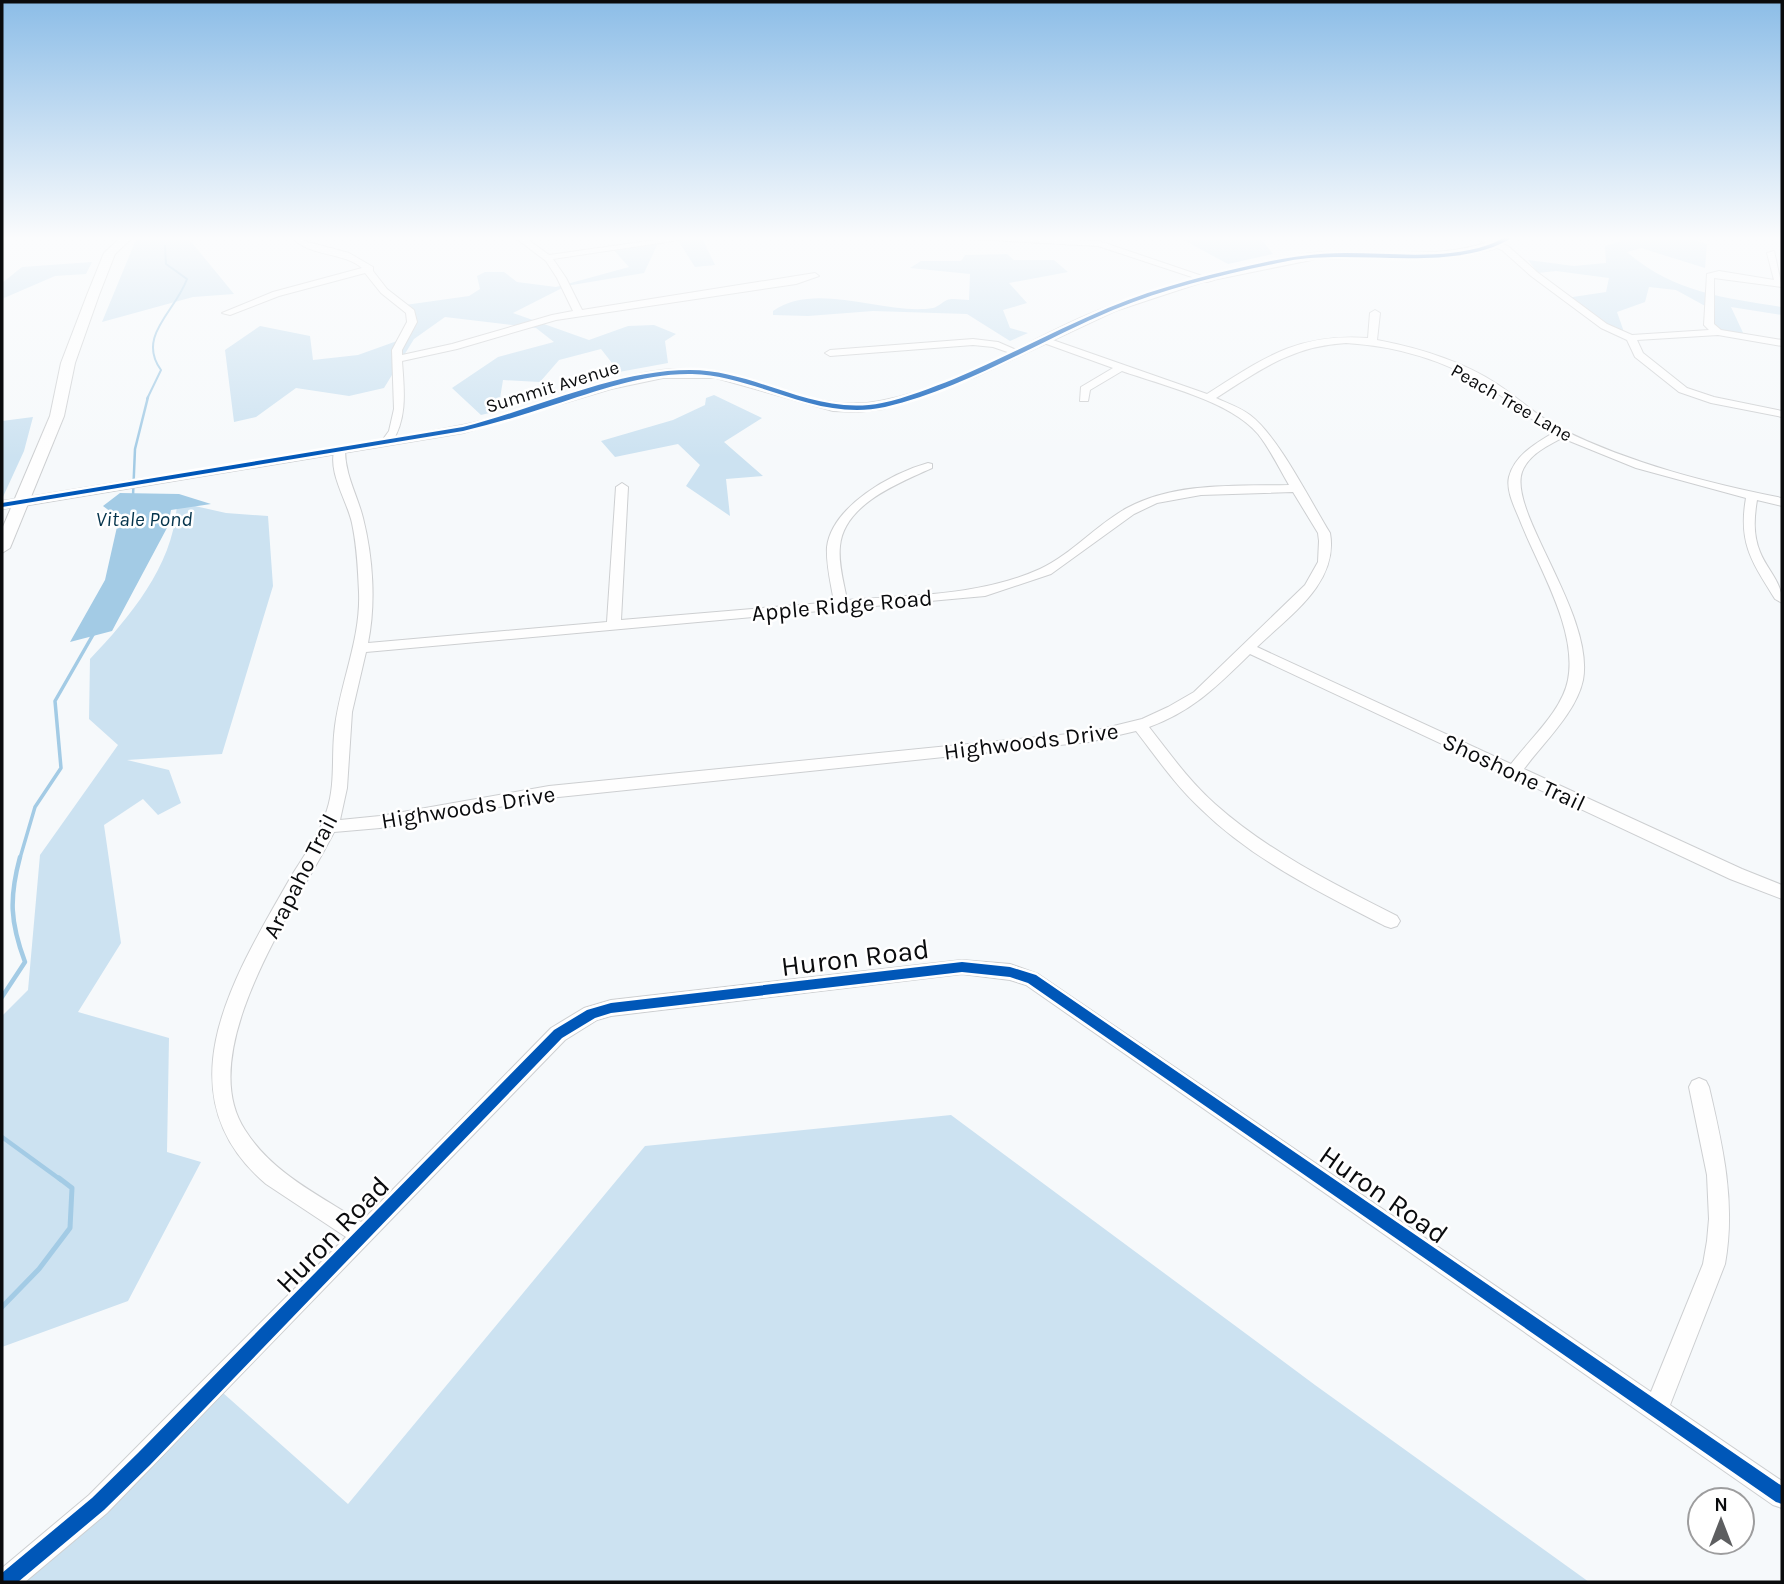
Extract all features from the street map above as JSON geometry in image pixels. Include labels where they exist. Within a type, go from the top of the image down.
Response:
[{"type":"main road","points":[[2,548],[57,416],[68,363],[88,310]]},
{"type":"street","points":[[227,313],[235,310]]},
{"type":"street","points":[[387,442],[394,431],[399,409],[400,381],[396,359],[400,342],[412,317],[409,310]]},
{"type":"street","points":[[577,310],[579,314]]},
{"type":"street","points":[[396,359],[454,347],[539,320],[604,310]]},
{"type":"street","name":"Summit Avenue","points":[[2,505],[511,419],[619,383],[672,373],[725,375],[821,406],[872,407],[938,387],[1111,310]]},
{"type":"street","points":[[1582,310],[1604,326],[1631,338],[1718,332],[1782,344]]},
{"type":"street","points":[[1709,310],[1709,325],[1718,332]]},
{"type":"street","points":[[1372,344],[1375,313]]},
{"type":"street","points":[[1631,338],[1639,355],[1682,390],[1711,400],[1782,414]]},
{"type":"street","name":"Highwoods Drive","points":[[329,827],[380,822],[549,792],[1089,737],[1140,726],[1165,716],[1199,695],[1310,588],[1323,567],[1327,544],[1324,533],[1298,488],[1254,424],[1235,410],[1044,340]]},
{"type":"street","name":"Peach Tree Lane","points":[[1208,398],[1301,346],[1332,341],[1372,344],[1421,355],[1470,374],[1562,433],[1669,474],[1782,502]]},
{"type":"street","points":[[830,354],[973,342],[995,344],[1016,352]]},
{"type":"street","points":[[1084,399],[1085,390],[1121,368]]},
{"type":"street","points":[[1514,771],[1569,696],[1578,670],[1575,640],[1514,484],[1517,467],[1524,459],[1562,433]]},
{"type":"street","name":"Arapaho Trail","points":[[339,450],[340,480],[356,511],[366,596],[361,648],[347,698],[342,729],[340,788],[329,827],[235,1005],[224,1039],[220,1074],[230,1121],[242,1144],[259,1165],[362,1235]]},
{"type":"street","points":[[841,604],[834,550],[842,524],[862,503],[906,475],[928,466]]},
{"type":"street","points":[[614,625],[622,487]]},
{"type":"street","name":"Apple Ridge Road","points":[[361,648],[963,595],[1027,580],[1060,562],[1130,511],[1169,496],[1298,488]]},
{"type":"street","points":[[1752,495],[1746,522],[1749,542],[1782,599]]},
{"type":"street","name":"Shoshone Trail","points":[[1248,648],[1735,874],[1782,892]]},
{"type":"street","points":[[1140,726],[1184,783],[1229,826],[1281,862],[1391,921]]},
{"type":"street","name":"Huron Road","points":[[5,1582],[129,1474],[558,1034],[591,1014],[611,1008],[962,967],[984,968],[1032,979],[1782,1496]]},
{"type":"street","points":[[1656,1410],[1714,1264],[1720,1240],[1722,1206],[1719,1175],[1699,1087]]},
{"type":"shaded area","points":[[107,310],[146,310],[102,322]]},
{"type":"shaded area","points":[[407,310],[519,310],[513,313],[589,340],[628,326],[654,325],[676,334],[665,341],[668,363],[619,372],[601,349],[559,360],[540,382],[503,380],[498,411],[481,415],[452,388],[498,357],[554,342],[536,328],[445,317],[414,339],[384,388],[349,396],[296,388],[256,417],[234,422],[225,350],[260,326],[310,336],[313,360],[358,355],[397,341],[412,323]]},
{"type":"shaded area","points":[[1003,310],[1010,328],[1028,333],[1010,341],[967,314],[873,311],[808,316],[773,315],[773,311]]},
{"type":"shaded area","points":[[1581,310],[1623,310],[1617,312],[1624,332],[1603,327]]},
{"type":"shaded area","points":[[1707,310],[1732,310],[1745,337],[1708,328]]},
{"type":"shaded area","points":[[1750,310],[1782,310],[1782,315]]},
{"type":"shaded area","points":[[714,395],[762,418],[724,442],[763,476],[726,479],[730,516],[686,486],[700,465],[678,444],[615,457],[601,441],[673,420],[705,405],[706,398]]},
{"type":"shaded area","points":[[33,417],[24,451],[2,499],[2,421]]},
{"type":"shaded area","points":[[177,502],[226,513],[268,516],[273,586],[222,754],[127,760],[169,770],[181,803],[158,815],[143,799],[104,825],[121,943],[78,1012],[169,1038],[167,1152],[201,1162],[128,1301],[2,1347],[2,1016],[28,990],[40,855],[118,745],[89,719],[90,659],[121,625],[148,587],[168,546]]},
{"type":"shaded area","points":[[951,1115],[1315,1385],[1589,1582],[2,1582],[2,1571],[214,1385],[348,1504],[645,1146]]},
{"type":"water","name":"Vitale Pond","points":[[120,493],[179,494],[211,504],[171,510],[168,526],[112,631],[70,642],[105,580],[119,518],[103,506]]},
{"type":"waterway","points":[[147,399],[161,370],[154,358],[155,335],[169,310]]},
{"type":"waterway","points":[[133,496],[135,449],[148,397]]},
{"type":"waterway","points":[[20,858],[35,807],[61,768],[55,701],[94,633]]},
{"type":"waterway","points":[[2,997],[25,962],[16,934],[13,910],[14,885],[20,857]]},
{"type":"waterway","points":[[2,1137],[61,1180]]},
{"type":"waterway","points":[[2,1307],[39,1269],[70,1228],[72,1188],[59,1178]]},
{"type":"cycle path","points":[[2,505],[463,429],[606,386],[663,374],[716,374],[833,407],[883,405],[971,374],[1109,310]]},
{"type":"cycle path","points":[[5,1582],[98,1504],[144,1459],[558,1034],[591,1014],[611,1008],[962,967],[1010,972],[1032,979],[1782,1496]]}]
